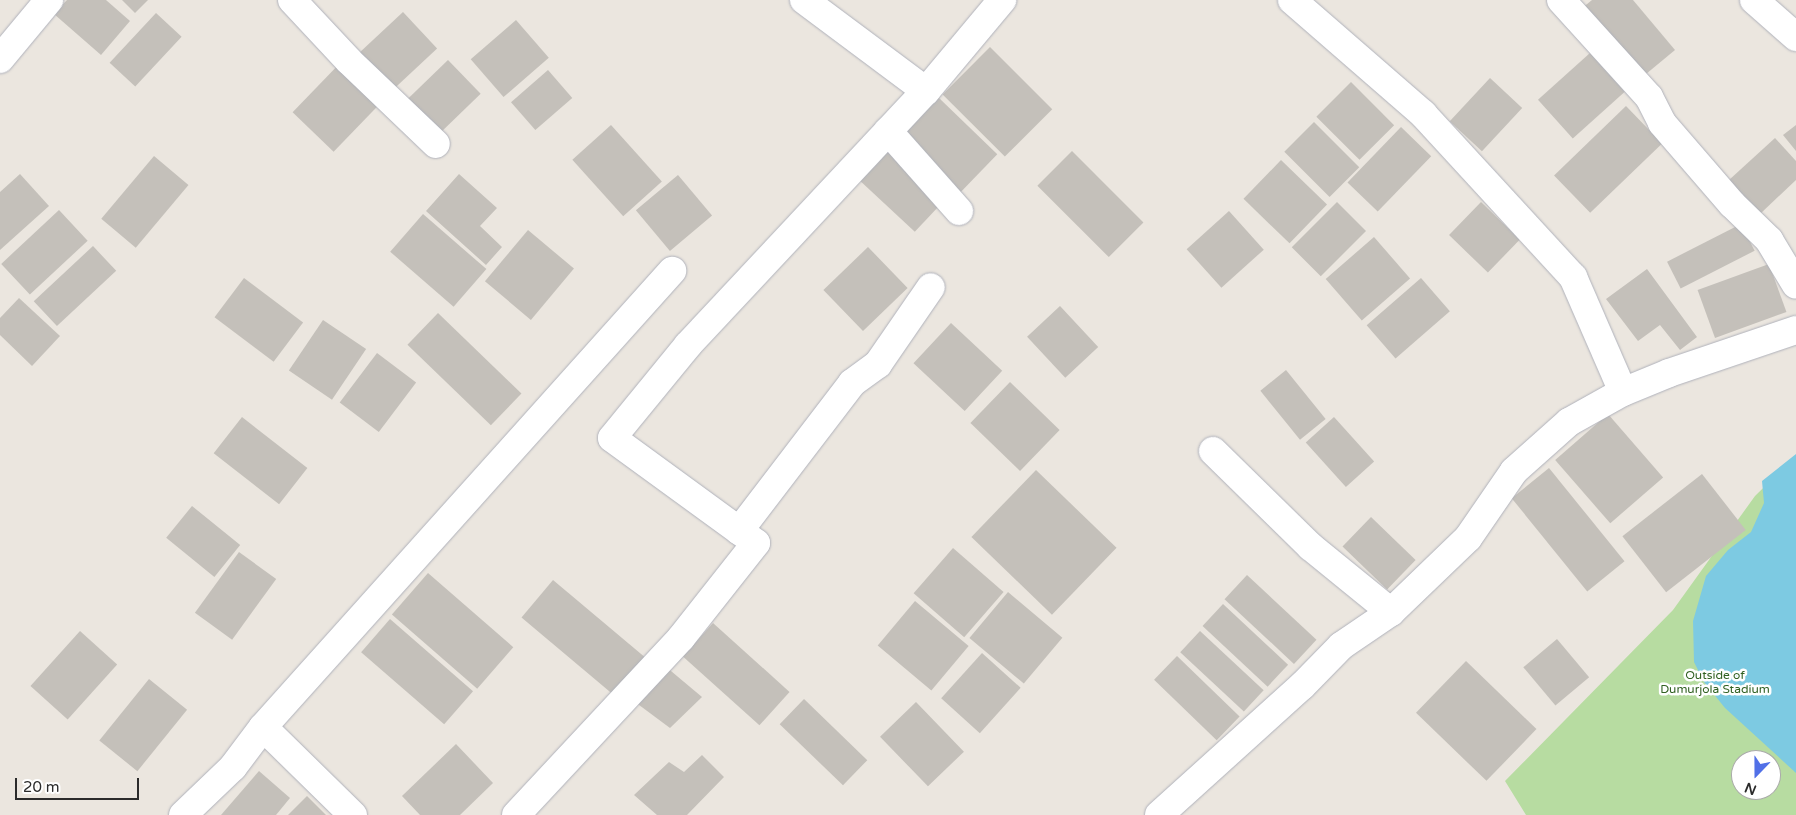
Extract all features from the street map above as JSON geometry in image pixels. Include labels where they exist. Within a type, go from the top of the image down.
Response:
[{"type":"street","points":[[0,59],[49,0]]},
{"type":"street","points":[[292,0],[349,61],[436,144]]},
{"type":"street","points":[[804,0],[926,91]]},
{"type":"street","points":[[516,815],[681,638],[756,543],[667,476],[612,438],[688,346],[926,91],[1002,0]]},
{"type":"street","points":[[1292,0],[1423,114],[1573,277],[1623,392]]},
{"type":"street","points":[[1561,0],[1649,97],[1662,123],[1732,204],[1769,240],[1796,285]]},
{"type":"street","points":[[1754,0],[1796,37]]},
{"type":"street","points":[[888,131],[959,211]]},
{"type":"street","points":[[183,815],[233,767],[263,726],[672,271]]},
{"type":"street","points":[[739,531],[852,383],[878,364],[931,287]]},
{"type":"street","points":[[1159,815],[1302,686],[1341,646],[1391,612],[1468,538],[1514,470],[1570,422],[1623,392],[1796,330]]},
{"type":"street","points":[[1213,451],[1311,547],[1391,612]]},
{"type":"street","points":[[263,726],[353,815]]},
{"type":"green space","name":"Outside of Dumurjola Stadium","points":[[1796,456],[1796,815],[1526,815],[1505,781],[1673,610],[1755,496]]},
{"type":"water","points":[[1796,454],[1796,773],[1781,759],[1781,750],[1771,750],[1725,708],[1704,682],[1694,662],[1693,621],[1706,576],[1728,550],[1751,532],[1764,503],[1762,481]]},
{"type":"building","points":[[67,0],[106,0],[130,21],[101,55],[54,14]]},
{"type":"building","points":[[122,0],[148,0],[135,13]]},
{"type":"building","points":[[1592,0],[1633,0],[1675,50],[1640,79],[1581,9]]},
{"type":"building","points":[[403,12],[437,49],[391,92],[357,55]]},
{"type":"building","points":[[156,13],[182,37],[135,87],[110,63]]},
{"type":"building","points":[[516,20],[549,58],[504,97],[471,59]]},
{"type":"building","points":[[990,47],[1052,109],[1005,157],[943,94]]},
{"type":"building","points":[[1590,53],[1625,92],[1573,138],[1538,100]]},
{"type":"building","points":[[344,59],[385,99],[334,152],[293,112]]},
{"type":"building","points":[[448,60],[481,94],[437,135],[405,102]]},
{"type":"building","points":[[548,70],[572,98],[535,130],[511,102]]},
{"type":"building","points":[[1490,78],[1522,108],[1482,151],[1450,121]]},
{"type":"building","points":[[1351,82],[1394,125],[1359,160],[1316,117]]},
{"type":"building","points":[[939,98],[997,154],[958,195],[900,138]]},
{"type":"building","points":[[1626,106],[1662,143],[1590,213],[1554,175]]},
{"type":"building","points":[[1314,122],[1359,167],[1330,197],[1284,152]]},
{"type":"building","points":[[611,125],[662,181],[623,216],[572,160]]},
{"type":"building","points":[[1796,125],[1796,151],[1783,135]]},
{"type":"building","points":[[1401,127],[1431,156],[1378,212],[1348,182]]},
{"type":"building","points":[[1775,138],[1796,161],[1796,180],[1760,214],[1729,180]]},
{"type":"building","points":[[885,148],[943,202],[915,232],[857,178]]},
{"type":"building","points":[[1072,151],[1143,222],[1109,257],[1037,186]]},
{"type":"building","points":[[154,156],[188,185],[136,248],[101,219]]},
{"type":"building","points":[[1281,160],[1327,204],[1290,243],[1243,199]]},
{"type":"building","points":[[20,174],[49,206],[0,250],[0,192]]},
{"type":"building","points":[[459,174],[497,208],[480,226],[502,247],[486,265],[426,211]]},
{"type":"building","points":[[678,175],[712,216],[670,251],[636,210]]},
{"type":"building","points":[[1337,202],[1366,231],[1321,276],[1292,247]]},
{"type":"building","points":[[1481,202],[1520,240],[1488,273],[1449,235]]},
{"type":"building","points":[[59,210],[88,241],[30,295],[1,264]]},
{"type":"building","points":[[1229,211],[1264,250],[1221,288],[1187,249]]},
{"type":"building","points":[[423,214],[486,269],[454,307],[390,252]]},
{"type":"building","points":[[1741,224],[1755,251],[1681,288],[1667,262]]},
{"type":"building","points":[[528,230],[574,269],[531,320],[485,281]]},
{"type":"building","points":[[1374,237],[1410,279],[1362,320],[1326,279]]},
{"type":"building","points":[[93,246],[116,271],[57,326],[34,301]]},
{"type":"building","points":[[868,247],[908,288],[863,331],[823,290]]},
{"type":"building","points":[[1769,264],[1786,312],[1715,338],[1698,290]]},
{"type":"building","points":[[1647,269],[1697,337],[1680,350],[1660,325],[1638,341],[1606,299]]},
{"type":"building","points":[[244,278],[303,323],[274,362],[215,317]]},
{"type":"building","points":[[1421,278],[1450,311],[1396,358],[1367,325]]},
{"type":"building","points":[[19,298],[60,336],[32,366],[0,335],[0,318]]},
{"type":"building","points":[[1060,306],[1098,347],[1065,378],[1027,337]]},
{"type":"building","points":[[438,313],[521,394],[491,425],[407,345]]},
{"type":"building","points":[[323,320],[366,349],[332,400],[289,371]]},
{"type":"building","points":[[951,323],[1002,371],[965,411],[913,363]]},
{"type":"building","points":[[377,353],[416,382],[379,432],[340,403]]},
{"type":"building","points":[[1286,370],[1326,419],[1300,440],[1260,391]]},
{"type":"building","points":[[1010,382],[1060,430],[1020,471],[970,423]]},
{"type":"building","points":[[1608,414],[1663,477],[1610,523],[1555,460]]},
{"type":"building","points":[[242,417],[307,468],[279,504],[214,453]]},
{"type":"building","points":[[1334,417],[1374,462],[1346,487],[1306,442]]},
{"type":"building","points":[[1549,468],[1625,561],[1587,591],[1512,498]]},
{"type":"building","points":[[1036,470],[1117,548],[1052,615],[971,537]]},
{"type":"building","points":[[1702,474],[1746,530],[1666,592],[1622,536]]},
{"type":"building","points":[[192,506],[240,545],[214,577],[166,538]]},
{"type":"building","points":[[1371,517],[1416,560],[1387,590],[1343,546]]},
{"type":"building","points":[[953,548],[1004,592],[964,637],[914,593]]},
{"type":"building","points":[[239,552],[276,579],[232,640],[195,613]]},
{"type":"building","points":[[428,573],[513,647],[477,689],[392,615]]},
{"type":"building","points":[[1247,575],[1316,640],[1294,664],[1224,599]]},
{"type":"building","points":[[553,580],[650,662],[619,699],[522,618]]},
{"type":"building","points":[[1008,592],[1062,638],[1024,684],[969,638]]},
{"type":"building","points":[[915,601],[969,646],[931,690],[878,645]]},
{"type":"building","points":[[1223,604],[1288,665],[1268,687],[1203,626]]},
{"type":"building","points":[[390,619],[473,691],[444,724],[361,652]]},
{"type":"building","points":[[713,623],[790,692],[759,725],[683,656]]},
{"type":"building","points":[[80,631],[117,664],[68,719],[30,686]]},
{"type":"building","points":[[1200,631],[1264,690],[1244,712],[1180,652]]},
{"type":"building","points":[[1557,639],[1589,677],[1555,706],[1523,667]]},
{"type":"building","points":[[982,653],[1021,688],[980,733],[941,698]]},
{"type":"building","points":[[1177,656],[1240,716],[1217,740],[1154,680]]},
{"type":"building","points":[[1466,661],[1536,729],[1486,781],[1416,713]]},
{"type":"building","points":[[665,666],[702,697],[670,728],[631,699]]},
{"type":"building","points":[[149,679],[187,710],[137,771],[99,740]]},
{"type":"building","points":[[804,699],[867,760],[843,785],[780,724]]},
{"type":"building","points":[[916,702],[964,752],[928,786],[880,737]]},
{"type":"building","points":[[456,744],[493,783],[460,815],[420,815],[402,796]]},
{"type":"building","points":[[702,755],[724,777],[687,815],[657,815],[634,795],[669,762],[684,772]]},
{"type":"building","points":[[259,771],[290,798],[276,815],[221,815]]},
{"type":"building","points":[[307,796],[326,815],[288,815]]}]
